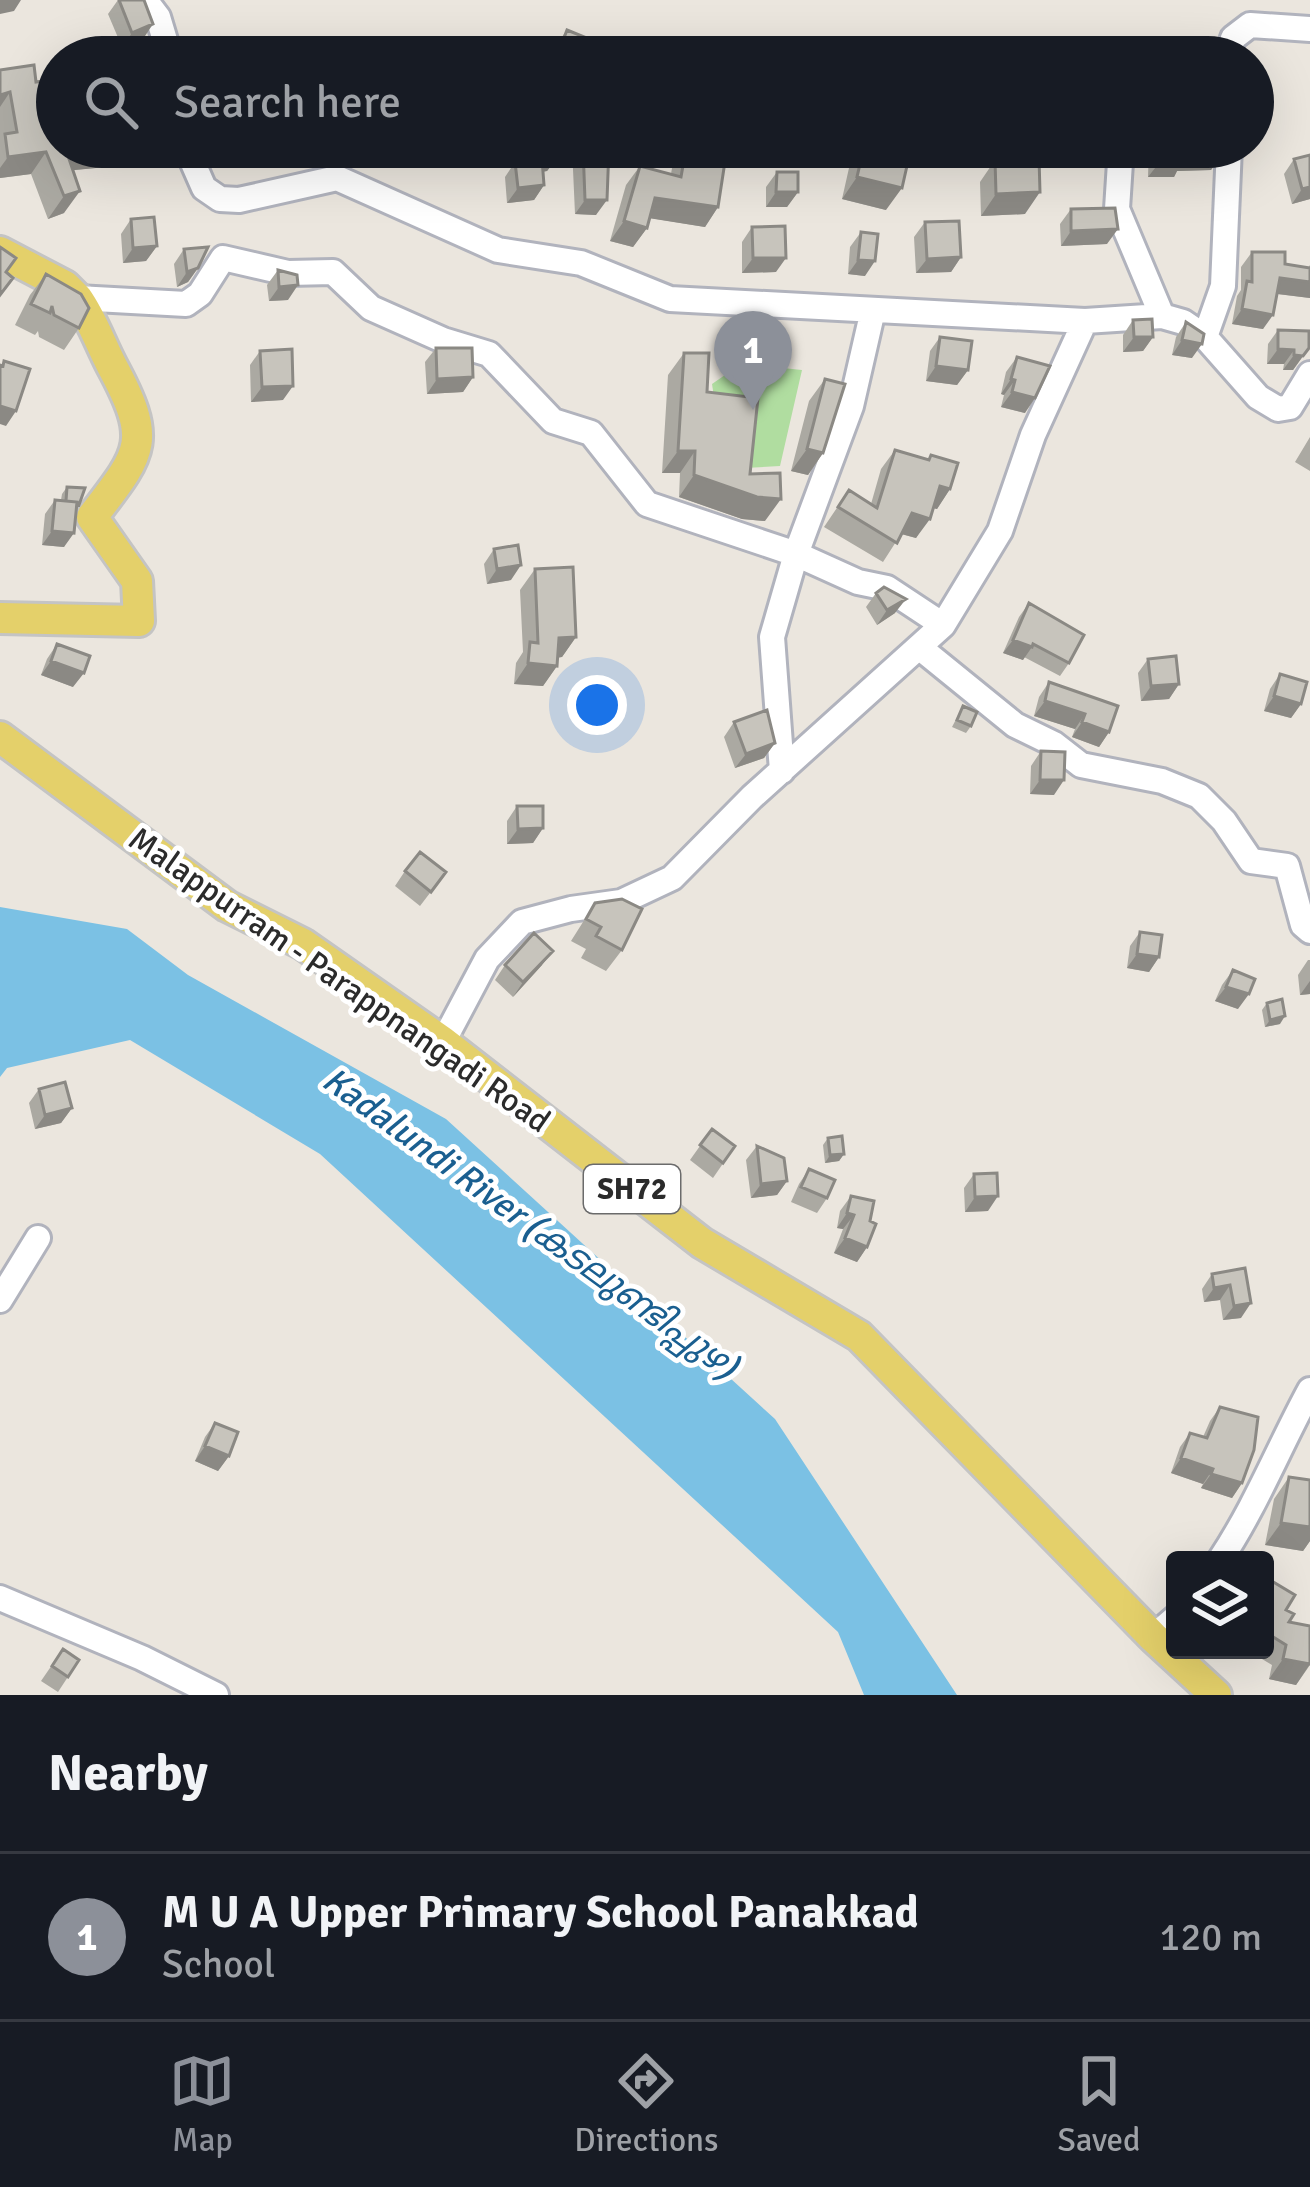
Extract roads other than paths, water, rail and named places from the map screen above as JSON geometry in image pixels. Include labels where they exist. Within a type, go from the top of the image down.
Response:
[{"type":"main road","points":[[0,252],[65,286],[77,298],[130,395],[140,437],[131,465],[92,517],[137,580],[140,621],[0,618]]},
{"type":"main road","name":"Malappurram - Parappnangadi Road","points":[[0,737],[226,905],[303,944],[443,1042],[702,1243],[859,1336],[1164,1628],[1216,1695]]},
{"type":"street","points":[[145,0],[158,17],[164,36]]},
{"type":"street","points":[[1236,36],[1250,26],[1310,29]]},
{"type":"street","points":[[195,168],[204,188],[220,199],[238,200],[337,178],[498,250],[581,263],[670,299],[1085,321],[1162,316],[1183,322],[1205,337],[1258,397],[1277,409],[1290,407],[1310,374]]},
{"type":"street","points":[[1120,168],[1118,208],[1162,316]]},
{"type":"street","points":[[1205,337],[1223,286],[1227,168]]},
{"type":"street","points":[[77,298],[186,304],[200,293],[223,258],[288,273],[333,272],[371,308],[443,340],[489,354],[553,421],[591,433],[647,504],[796,554],[858,582],[887,588],[943,626]]},
{"type":"street","points":[[782,771],[772,638],[796,554],[851,406],[873,310]]},
{"type":"street","points":[[443,1042],[488,959],[522,922],[621,902],[672,878],[943,626],[1000,531],[1034,435],[1085,321]]},
{"type":"street","points":[[920,647],[1016,724],[1081,765],[1162,781],[1199,796],[1224,821],[1251,861],[1287,866],[1303,926],[1310,931]]},
{"type":"street","points":[[0,1300],[38,1238]]},
{"type":"street","points":[[1226,1551],[1262,1492],[1310,1390]]},
{"type":"street","points":[[2,1604],[142,1658],[216,1695]]},
{"type":"water","name":"Kadalundi River (കടലുണ്ടിപ്പുഴ)","points":[[0,907],[127,929],[188,975],[446,1119],[775,1419],[957,1695],[864,1695],[838,1632],[320,1154],[130,1040],[7,1068],[0,1077]]},
{"type":"place","name":"M U A Upper Primary School Panakkad","points":[[753,410]]}]
